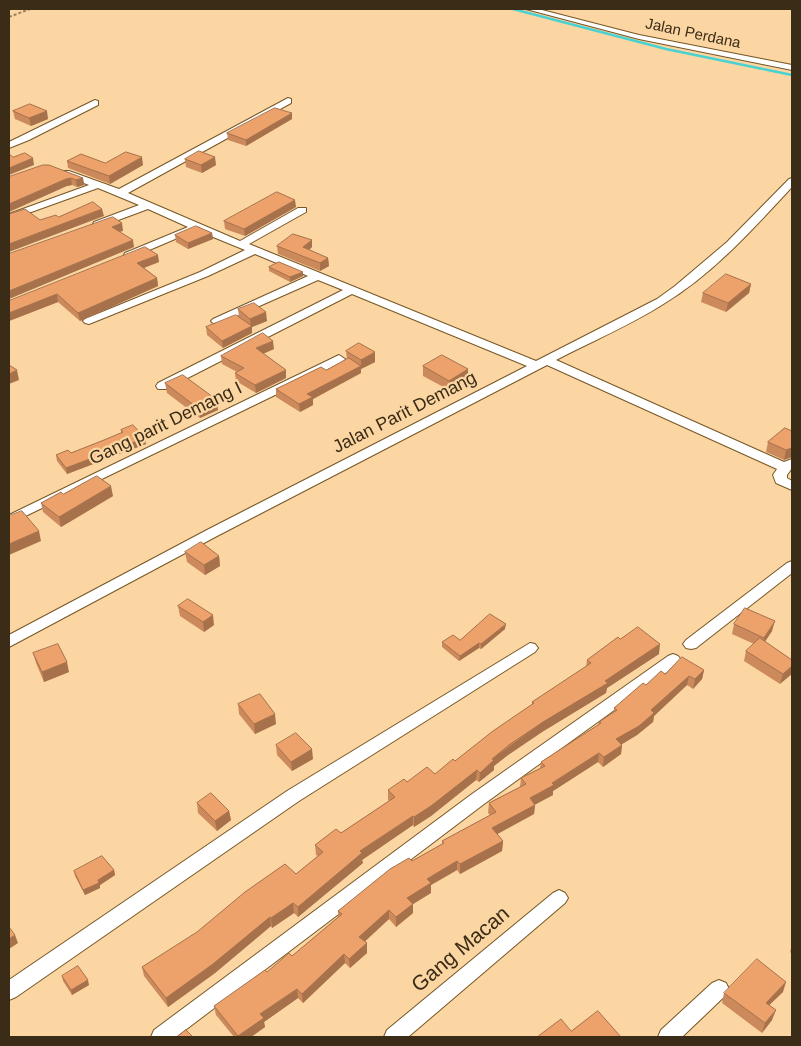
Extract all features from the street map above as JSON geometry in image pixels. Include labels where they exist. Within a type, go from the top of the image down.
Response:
[{"type":"street","name":"Jalan Perdana","points":[[530,9],[639,37],[792,68]]},
{"type":"street","points":[[560,16],[573,9]]},
{"type":"street","points":[[120,193],[288,101]]},
{"type":"street","points":[[9,145],[95,104]]},
{"type":"street","points":[[52,167],[120,193],[146,206],[352,290],[542,363],[788,465],[780,475],[781,480],[792,486]]},
{"type":"street","name":"Jalan Parit Demang","points":[[9,642],[212,533],[661,301],[732,245],[792,180]]},
{"type":"street","points":[[9,217],[98,185]]},
{"type":"street","points":[[90,228],[146,206]]},
{"type":"street","points":[[242,244],[302,210]]},
{"type":"street","points":[[116,260],[197,227]]},
{"type":"street","points":[[90,322],[204,274],[254,250]]},
{"type":"street","points":[[217,321],[318,276]]},
{"type":"street","points":[[162,386],[352,290]]},
{"type":"street","name":"Gang parit Demang I","points":[[9,520],[339,359]]},
{"type":"street","points":[[691,644],[792,566]]},
{"type":"street","points":[[9,991],[294,796],[530,648]]},
{"type":"street","points":[[161,1037],[462,810],[673,660]]},
{"type":"street","name":"Gang Macan","points":[[394,1037],[558,898]]},
{"type":"street","points":[[668,1037],[719,989]]},
{"type":"path","points":[[9,17],[30,9]]},
{"type":"building","points":[[30,104],[47,111],[29,118],[13,111]]},
{"type":"building","points":[[275,108],[292,113],[246,140],[227,133]]},
{"type":"building","points":[[199,151],[215,157],[201,165],[185,159]]},
{"type":"building","points":[[126,152],[142,157],[109,176],[67,161],[81,154],[105,163]]},
{"type":"building","points":[[25,153],[33,158],[9,168],[9,154],[13,157]]},
{"type":"building","points":[[43,165],[49,165],[83,178],[76,180],[66,179],[9,204],[9,177]]},
{"type":"building","points":[[277,192],[295,200],[244,229],[224,221]]},
{"type":"building","points":[[93,202],[102,209],[9,244],[9,214],[25,209],[40,220],[56,215],[58,217]]},
{"type":"building","points":[[113,217],[122,223],[112,227],[133,240],[9,291],[9,254]]},
{"type":"building","points":[[196,226],[212,233],[188,243],[175,235]]},
{"type":"building","points":[[293,234],[312,240],[303,247],[328,258],[320,263],[277,246]]},
{"type":"building","points":[[145,247],[158,255],[137,263],[157,278],[78,313],[57,294],[9,313],[9,301]]},
{"type":"building","points":[[279,262],[303,272],[290,277],[269,267]]},
{"type":"building","points":[[726,274],[751,284],[728,303],[703,293]]},
{"type":"building","points":[[254,303],[266,312],[250,319],[238,309]]},
{"type":"building","points":[[236,315],[252,326],[222,341],[206,327]]},
{"type":"building","points":[[263,333],[273,341],[256,348],[286,370],[255,385],[235,373],[244,368],[221,356]]},
{"type":"building","points":[[359,343],[375,352],[361,360],[346,351]]},
{"type":"building","points":[[442,355],[468,369],[449,381],[423,366]]},
{"type":"building","points":[[349,358],[361,366],[307,394],[313,397],[299,404],[276,389],[321,367],[326,370]]},
{"type":"building","points":[[9,365],[17,370],[9,374]]},
{"type":"building","points":[[183,375],[217,400],[199,409],[165,383]]},
{"type":"building","points":[[133,425],[145,438],[66,468],[56,455],[68,450],[71,453],[123,432],[121,430]]},
{"type":"building","points":[[785,428],[792,431],[792,448],[786,450],[768,442]]},
{"type":"building","points":[[97,476],[111,486],[59,517],[41,503],[61,492],[63,494]]},
{"type":"building","points":[[22,511],[39,531],[9,544],[9,516]]},
{"type":"building","points":[[201,542],[219,556],[204,565],[185,552]]},
{"type":"building","points":[[188,599],[213,615],[203,622],[178,606]]},
{"type":"building","points":[[745,608],[775,621],[764,638],[734,624]]},
{"type":"building","points":[[490,614],[506,624],[481,644],[479,643],[460,656],[442,642],[453,635],[460,640]]},
{"type":"building","points":[[638,627],[660,644],[605,681],[608,683],[509,745],[492,759],[494,760],[480,773],[477,770],[431,806],[360,851],[362,853],[298,907],[293,903],[270,917],[213,964],[166,998],[142,967],[197,932],[245,892],[285,864],[296,874],[323,852],[315,845],[336,829],[341,833],[395,797],[388,790],[404,779],[407,782],[427,767],[435,774],[453,759],[455,761],[493,731],[534,703],[532,702],[591,663],[587,660],[618,637],[620,639]]},
{"type":"building","points":[[760,638],[792,660],[792,666],[783,674],[746,651]]},
{"type":"building","points":[[58,644],[67,662],[42,672],[33,653]]},
{"type":"building","points":[[682,657],[704,670],[695,679],[689,676],[651,710],[654,713],[639,726],[616,739],[622,745],[604,757],[599,753],[552,783],[554,785],[530,798],[535,805],[492,828],[503,841],[460,864],[457,861],[427,879],[431,883],[407,898],[413,904],[396,917],[389,910],[359,937],[367,943],[349,959],[344,954],[302,994],[297,989],[260,1014],[264,1018],[238,1036],[214,1006],[265,970],[267,972],[289,953],[292,956],[342,914],[338,911],[390,869],[409,858],[412,861],[444,843],[442,841],[496,812],[489,803],[526,784],[521,778],[545,766],[541,762],[601,723],[599,722],[617,710],[614,708],[643,683],[646,685],[661,671],[665,674]]},
{"type":"building","points":[[260,694],[275,714],[254,724],[238,704]]},
{"type":"building","points":[[296,733],[312,749],[291,762],[276,745]]},
{"type":"building","points":[[211,793],[229,811],[215,821],[197,803]]},
{"type":"building","points":[[102,856],[114,870],[98,880],[99,883],[83,890],[74,871]]},
{"type":"building","points":[[9,927],[15,935],[9,939]]},
{"type":"building","points":[[757,959],[786,982],[766,1003],[776,1010],[765,1023],[724,993]]},
{"type":"building","points":[[78,966],[88,980],[71,990],[62,976]]},
{"type":"building","points":[[598,1011],[621,1037],[537,1037],[561,1019],[571,1031]]},
{"type":"building","points":[[186,1030],[193,1037],[177,1037]]},
{"type":"waterway","points":[[513,9],[666,49],[792,75]]}]
